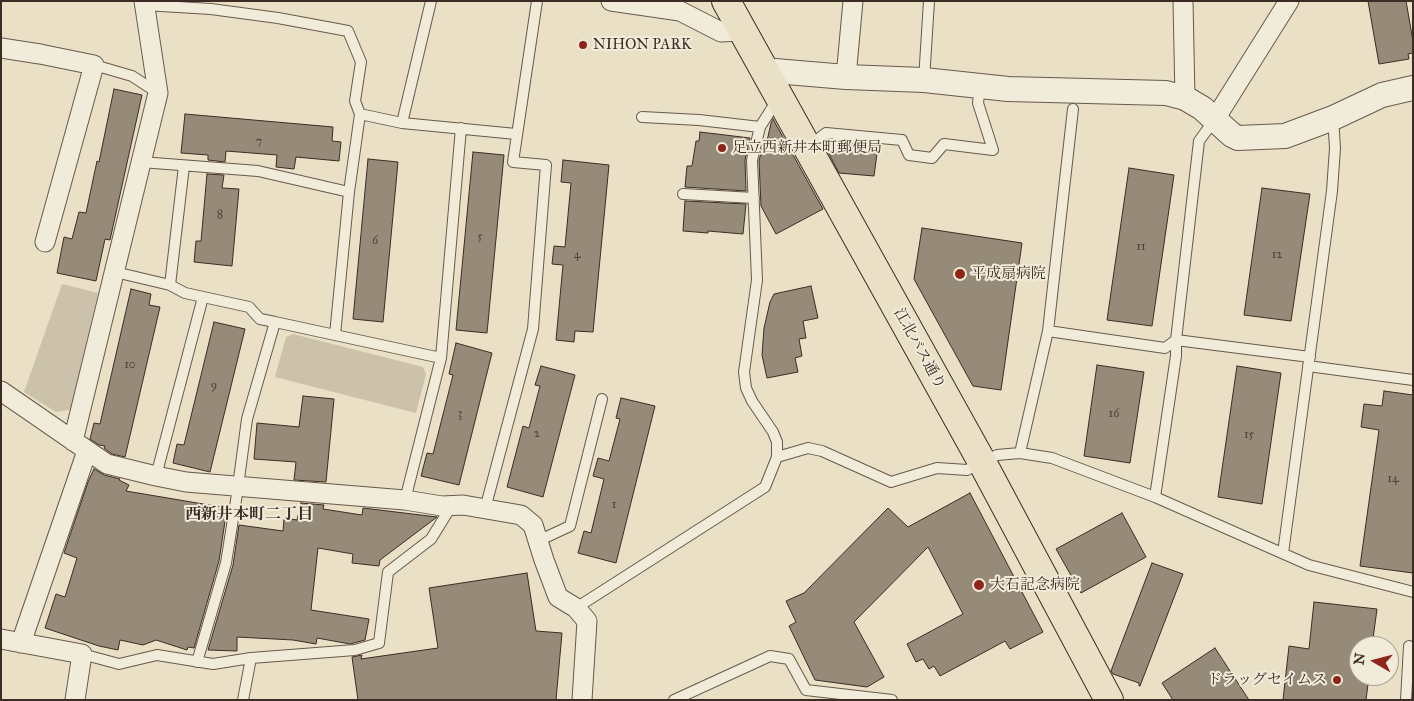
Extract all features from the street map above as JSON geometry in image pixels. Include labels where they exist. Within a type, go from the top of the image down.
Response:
[{"type":"main road","name":"江北バス通り","points":[[726,1],[982,462],[1108,700]]},
{"type":"street","points":[[610,1],[680,11],[721,32],[741,30]]},
{"type":"street","points":[[846,77],[853,1]]},
{"type":"street","points":[[1183,1],[1185,98]]},
{"type":"street","points":[[1215,119],[1289,1]]},
{"type":"street","points":[[21,643],[80,446],[115,272],[158,94],[144,3]]},
{"type":"street","points":[[1,48],[94,65],[45,242]]},
{"type":"street","points":[[763,70],[846,77],[924,80],[1050,91],[1166,93],[1185,98],[1202,108],[1232,135],[1238,138],[1285,136],[1333,118],[1382,95],[1413,88]]},
{"type":"street","points":[[1,391],[107,464],[156,476],[186,482],[405,500],[521,515],[533,525],[558,597],[576,608],[587,621],[582,700]]},
{"type":"street","points":[[1,640],[82,654],[75,700]]},
{"type":"lane","points":[[402,123],[431,1]]},
{"type":"lane","points":[[485,509],[533,329],[536,300],[546,166],[513,162],[537,1]]},
{"type":"lane","points":[[924,80],[930,1]]},
{"type":"lane","points":[[144,3],[278,18],[348,31],[361,62],[355,101],[360,114],[335,335]]},
{"type":"lane","points":[[94,65],[132,76],[158,94]]},
{"type":"lane","points":[[807,148],[826,133],[902,140],[909,155],[932,158],[944,144],[993,150],[978,103],[980,86]]},
{"type":"lane","points":[[576,608],[765,487],[777,457],[776,442],[746,388],[744,372],[757,280],[752,160],[760,127],[779,98]]},
{"type":"lane","points":[[1020,453],[1048,331],[1073,109]]},
{"type":"lane","points":[[360,114],[402,123],[516,134]]},
{"type":"lane","points":[[642,117],[699,120],[760,127]]},
{"type":"lane","points":[[1283,553],[1332,190],[1335,148],[1333,118]]},
{"type":"lane","points":[[1155,497],[1176,356],[1176,340],[1199,141],[1215,119]]},
{"type":"lane","points":[[405,500],[441,358],[461,128]]},
{"type":"lane","points":[[142,162],[258,171],[350,192]]},
{"type":"lane","points":[[170,285],[184,166]]},
{"type":"lane","points":[[683,194],[754,198]]},
{"type":"lane","points":[[115,272],[170,285],[185,293],[249,307],[260,319],[441,358]]},
{"type":"lane","points":[[156,476],[202,297]]},
{"type":"lane","points":[[197,662],[226,563],[247,419],[275,322]]},
{"type":"lane","points":[[1048,331],[1165,348],[1176,340],[1413,380]]},
{"type":"lane","points":[[538,541],[570,526],[602,399]]},
{"type":"lane","points":[[777,457],[808,448],[822,451],[891,482],[937,468],[967,470],[997,455],[1020,453],[1052,458],[1155,497],[1309,565],[1413,592]]},
{"type":"lane","points":[[82,654],[119,664],[157,655],[213,664],[251,658],[354,650],[379,643],[388,572],[431,539],[452,505]]},
{"type":"lane","points":[[1406,700],[1409,646]]},
{"type":"lane","points":[[674,700],[770,656],[789,659],[806,690],[892,700]]},
{"type":"lane","points":[[243,700],[251,658]]},
{"type":"shaded area","points":[[62,284],[98,293],[70,410],[56,412],[24,392]]},
{"type":"shaded area","points":[[293,334],[423,367],[426,374],[416,413],[275,377],[286,337]]},
{"type":"building","points":[[1368,1],[1406,1],[1413,41],[1413,53],[1408,54],[1409,59],[1379,64]]},
{"type":"building","points":[[114,89],[142,95],[110,240],[105,239],[96,281],[57,273],[64,237],[72,239],[79,212],[86,213]]},
{"type":"building","points":[[185,114],[333,127],[332,141],[341,142],[339,161],[296,157],[294,169],[276,167],[277,155],[226,151],[225,162],[208,160],[208,155],[181,153]]},
{"type":"building","points":[[773,119],[823,209],[776,234],[761,206],[759,161],[764,140],[767,141]]},
{"type":"building","points":[[700,132],[750,138],[745,160],[746,191],[685,187],[687,166],[692,166],[696,141],[699,141]]},
{"type":"building","points":[[828,140],[878,146],[874,176],[839,173],[827,150]]},
{"type":"building","points":[[473,152],[504,155],[487,333],[456,330]]},
{"type":"building","points":[[368,159],[398,162],[383,322],[353,319]]},
{"type":"building","points":[[563,160],[609,165],[593,332],[575,331],[574,342],[556,340],[563,265],[552,264],[554,246],[565,247],[571,183],[561,182]]},
{"type":"building","points":[[1129,168],[1174,175],[1152,326],[1107,320]]},
{"type":"building","points":[[207,174],[224,175],[222,188],[239,189],[232,266],[194,262],[196,241],[201,241]]},
{"type":"building","points":[[1262,188],[1310,194],[1291,321],[1244,315]]},
{"type":"building","points":[[685,201],[746,204],[743,234],[683,231]]},
{"type":"building","points":[[922,228],[1022,243],[1001,390],[973,386],[914,279]]},
{"type":"building","points":[[811,286],[818,318],[803,321],[806,338],[799,339],[802,356],[795,358],[798,372],[767,378],[762,355],[764,328],[770,302],[774,294]]},
{"type":"building","points":[[131,289],[151,294],[149,305],[160,307],[125,457],[112,454],[104,448],[105,446],[99,445],[90,439],[94,423],[100,424]]},
{"type":"building","points":[[214,322],[245,329],[210,472],[173,463],[177,444],[184,445]]},
{"type":"building","points":[[456,343],[492,353],[459,485],[421,476],[427,453],[433,454],[453,375],[449,374]]},
{"type":"building","points":[[1097,365],[1144,372],[1130,463],[1084,456]]},
{"type":"building","points":[[541,366],[575,375],[543,497],[507,487],[523,426],[529,428],[540,386],[535,385]]},
{"type":"building","points":[[1237,366],[1281,373],[1262,504],[1218,497]]},
{"type":"building","points":[[1384,391],[1413,395],[1413,573],[1360,566],[1379,430],[1361,427],[1364,404],[1382,406]]},
{"type":"building","points":[[303,396],[334,399],[326,482],[294,480],[296,462],[254,459],[257,423],[299,427]]},
{"type":"building","points":[[621,398],[655,406],[616,563],[578,553],[584,531],[591,533],[604,479],[593,476],[598,458],[609,461],[620,419],[616,418]]},
{"type":"building","points":[[94,469],[104,475],[120,479],[129,485],[126,491],[227,508],[219,561],[194,648],[188,647],[187,650],[156,640],[143,645],[120,640],[118,650],[99,646],[45,628],[56,594],[65,597],[77,558],[64,553]]},
{"type":"building","points":[[970,493],[1043,632],[1010,649],[1005,641],[940,676],[934,666],[929,669],[923,659],[916,662],[907,644],[963,614],[928,547],[854,622],[884,677],[867,687],[815,680],[789,626],[796,622],[786,601],[804,593],[888,508],[908,527]]},
{"type":"building","points":[[301,503],[324,505],[323,509],[362,515],[363,508],[437,517],[380,560],[379,566],[352,563],[353,554],[318,548],[311,610],[369,619],[365,640],[350,644],[317,638],[316,644],[293,640],[237,637],[237,651],[208,650],[233,565],[239,525],[283,531],[284,518],[297,520]]},
{"type":"building","points":[[1122,513],[1146,557],[1081,593],[1056,549]]},
{"type":"building","points":[[1152,563],[1183,574],[1139,686],[1139,683],[1113,674],[1111,671]]},
{"type":"building","points":[[527,573],[536,631],[562,633],[556,700],[358,700],[352,657],[362,655],[361,659],[438,648],[429,588]]},
{"type":"building","points":[[1314,602],[1377,609],[1373,636],[1349,636],[1349,686],[1368,686],[1366,700],[1283,700],[1289,646],[1309,649]]},
{"type":"building","points":[[1215,648],[1249,700],[1173,700],[1162,683]]},
{"type":"place","name":"NIHON PARK","points":[[583,45]]},
{"type":"place","name":"足立西新井本町郵便局","points":[[722,148]]},
{"type":"place","name":"平成扇病院","points":[[960,274]]},
{"type":"place","name":"大石記念病院","points":[[979,585]]},
{"type":"place","name":"ドラッグセイムス","points":[[1337,680]]},
{"type":"district","name":"西新井本町二丁目","points":[[249,515]]}]
